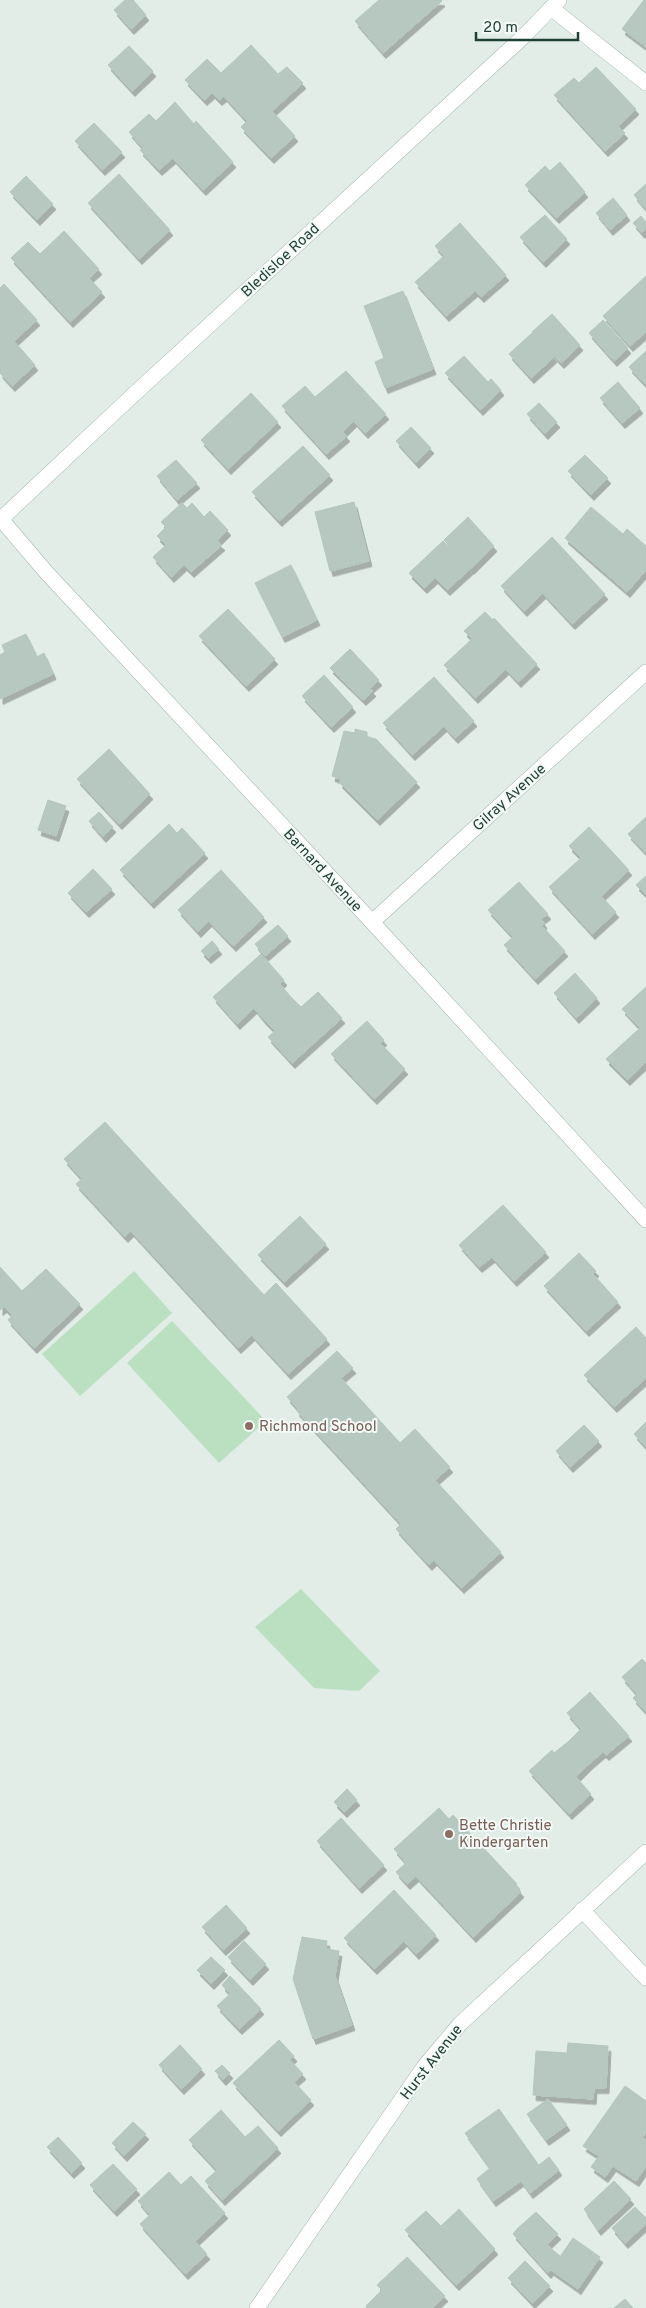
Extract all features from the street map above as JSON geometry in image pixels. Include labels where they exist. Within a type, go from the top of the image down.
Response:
[{"type":"street","points":[[555,4],[646,83]]},
{"type":"street","name":"Bledisloe Road","points":[[0,519],[131,396],[523,37],[555,4]]},
{"type":"street","name":"Barnard Avenue","points":[[0,519],[46,572],[646,1220]]},
{"type":"street","name":"Gilray Avenue","points":[[372,922],[646,672]]},
{"type":"street","name":"Hurst Avenue","points":[[257,2308],[424,2067],[460,2024],[646,1852]]},
{"type":"street","points":[[582,1910],[646,1978]]},
{"type":"green space","points":[[134,1271],[172,1313],[80,1396],[42,1354]]},
{"type":"green space","points":[[172,1321],[266,1421],[219,1463],[127,1363]]},
{"type":"green space","points":[[301,1589],[380,1671],[359,1691],[314,1688],[255,1627]]},
{"type":"building","points":[[125,0],[133,0],[146,15],[131,29],[114,10]]},
{"type":"building","points":[[379,0],[442,1],[383,53],[355,21]]},
{"type":"building","points":[[644,0],[646,0],[646,47],[622,29]]},
{"type":"building","points":[[251,45],[278,74],[287,67],[303,83],[272,111],[295,136],[271,158],[241,127],[247,121],[224,96],[219,100],[212,93],[204,100],[185,80],[207,59],[221,73]]},
{"type":"building","points":[[129,46],[153,71],[132,91],[108,65]]},
{"type":"building","points":[[596,67],[636,109],[618,126],[625,133],[605,151],[554,95],[574,78],[579,83]]},
{"type":"building","points":[[175,102],[194,124],[196,121],[233,162],[203,190],[173,158],[159,170],[140,150],[143,148],[129,132],[149,114],[156,121]]},
{"type":"building","points":[[94,123],[122,152],[102,170],[75,141]]},
{"type":"building","points":[[560,162],[585,192],[556,218],[525,185],[545,166],[550,171]]},
{"type":"building","points":[[119,174],[170,230],[139,259],[88,203]]},
{"type":"building","points":[[26,176],[53,204],[37,220],[10,192]]},
{"type":"building","points":[[646,184],[646,209],[634,195]]},
{"type":"building","points":[[613,198],[627,215],[610,230],[596,213]]},
{"type":"building","points":[[545,215],[567,239],[543,262],[520,237]]},
{"type":"building","points":[[641,216],[646,222],[646,228],[642,233],[633,223]]},
{"type":"building","points":[[460,223],[506,275],[481,297],[475,291],[446,316],[415,282],[444,256],[435,246]]},
{"type":"building","points":[[64,231],[99,269],[89,278],[102,292],[70,322],[11,258],[28,242],[40,254]]},
{"type":"building","points":[[646,276],[646,332],[630,346],[603,316]]},
{"type":"building","points":[[4,284],[37,320],[14,341],[35,365],[12,386],[0,373],[0,288]]},
{"type":"building","points":[[403,291],[433,369],[385,388],[375,362],[384,358],[364,306]]},
{"type":"building","points":[[552,314],[580,345],[561,363],[532,332]]},
{"type":"building","points":[[603,320],[628,348],[614,361],[589,333]]},
{"type":"building","points":[[532,333],[554,357],[531,378],[509,354]]},
{"type":"building","points":[[646,351],[646,385],[629,367]]},
{"type":"building","points":[[464,356],[488,382],[491,379],[501,390],[480,410],[445,373]]},
{"type":"building","points":[[346,371],[386,414],[365,433],[354,421],[343,432],[347,436],[326,454],[282,406],[305,386],[315,397]]},
{"type":"building","points":[[618,382],[640,408],[622,423],[600,398]]},
{"type":"building","points":[[251,393],[278,422],[228,469],[201,440]]},
{"type":"building","points":[[539,403],[557,422],[545,434],[527,414]]},
{"type":"building","points":[[411,427],[431,448],[416,463],[396,441]]},
{"type":"building","points":[[303,446],[330,475],[279,521],[252,492]]},
{"type":"building","points":[[585,455],[608,478],[591,495],[568,471]]},
{"type":"building","points":[[176,460],[197,483],[177,500],[157,476]]},
{"type":"building","points":[[354,502],[369,561],[330,571],[315,512]]},
{"type":"building","points":[[182,503],[187,508],[192,503],[204,517],[210,511],[228,530],[217,541],[222,545],[191,572],[184,565],[171,577],[153,557],[166,545],[157,536],[166,527],[161,522]]},
{"type":"building","points":[[591,507],[623,534],[627,529],[646,546],[646,570],[627,592],[565,538]]},
{"type":"building","points":[[468,517],[494,546],[471,569],[444,540]]},
{"type":"building","points":[[552,537],[605,594],[572,624],[543,593],[524,611],[501,586]]},
{"type":"building","points":[[443,541],[470,569],[447,590],[435,578],[424,588],[409,573]]},
{"type":"building","points":[[291,565],[317,620],[282,637],[255,583]]},
{"type":"building","points":[[228,609],[275,659],[246,686],[199,636]]},
{"type":"building","points":[[485,612],[493,620],[494,618],[537,664],[518,682],[506,669],[475,698],[444,665],[472,639],[464,631]]},
{"type":"building","points":[[26,634],[37,657],[44,653],[53,674],[0,699],[0,655],[5,652],[2,645]]},
{"type":"building","points":[[350,649],[379,680],[370,688],[373,691],[363,700],[330,668]]},
{"type":"building","points":[[324,675],[353,707],[331,727],[302,696]]},
{"type":"building","points":[[434,677],[474,721],[455,738],[444,726],[412,755],[383,723]]},
{"type":"building","points":[[355,729],[367,732],[367,737],[376,739],[417,782],[377,820],[339,782],[343,780],[332,776],[344,731],[355,733]]},
{"type":"building","points":[[109,749],[150,794],[119,824],[77,779]]},
{"type":"building","points":[[48,800],[66,806],[56,836],[38,830]]},
{"type":"building","points":[[99,812],[113,827],[103,837],[89,821]]},
{"type":"building","points":[[646,817],[646,853],[628,834]]},
{"type":"building","points":[[169,824],[177,833],[182,828],[205,853],[151,903],[120,870]]},
{"type":"building","points":[[589,827],[629,870],[601,896],[616,912],[592,934],[549,887],[581,858],[569,846]]},
{"type":"building","points":[[93,869],[112,889],[86,912],[68,893]]},
{"type":"building","points":[[221,870],[264,917],[233,946],[209,921],[198,932],[178,910]]},
{"type":"building","points":[[646,876],[646,895],[636,885]]},
{"type":"building","points":[[519,882],[548,914],[541,919],[544,923],[542,926],[565,951],[535,979],[504,945],[513,937],[488,910]]},
{"type":"building","points":[[278,925],[288,936],[265,956],[255,944]]},
{"type":"building","points":[[212,941],[219,949],[208,958],[201,951]]},
{"type":"building","points":[[261,954],[284,980],[280,984],[290,996],[264,1020],[254,1008],[237,1024],[213,997]]},
{"type":"building","points":[[575,973],[597,998],[576,1018],[554,993]]},
{"type":"building","points":[[646,987],[646,1062],[627,1080],[606,1059],[640,1028],[622,1009]]},
{"type":"building","points":[[318,992],[342,1018],[292,1063],[268,1037],[275,1031],[264,1020],[290,996],[301,1007]]},
{"type":"building","points":[[367,1021],[384,1040],[380,1043],[405,1069],[374,1099],[331,1054]]},
{"type":"building","points":[[105,1122],[264,1295],[276,1283],[327,1339],[288,1374],[252,1335],[238,1348],[131,1231],[125,1237],[76,1184],[82,1179],[64,1159]]},
{"type":"building","points":[[503,1205],[546,1252],[514,1281],[492,1257],[479,1267],[459,1245]]},
{"type":"building","points":[[300,1216],[326,1244],[284,1282],[258,1255]]},
{"type":"building","points":[[579,1253],[596,1271],[593,1274],[618,1302],[586,1331],[544,1286]]},
{"type":"building","points":[[0,1267],[22,1291],[46,1269],[80,1304],[34,1348],[8,1320],[12,1315],[4,1307],[0,1310]]},
{"type":"building","points":[[636,1327],[646,1338],[646,1378],[614,1407],[584,1375]]},
{"type":"building","points":[[337,1351],[353,1368],[341,1378],[400,1443],[415,1429],[450,1467],[435,1480],[501,1552],[461,1588],[434,1560],[429,1565],[396,1529],[401,1524],[296,1410],[298,1409],[287,1397]]},
{"type":"building","points":[[646,1422],[646,1447],[634,1434]]},
{"type":"building","points":[[584,1425],[599,1441],[570,1467],[556,1451]]},
{"type":"building","points":[[642,1659],[646,1663],[646,1712],[633,1698],[637,1694],[622,1677]]},
{"type":"building","points":[[590,1692],[629,1736],[606,1755],[603,1752],[589,1764],[569,1741],[581,1729],[567,1713]]},
{"type":"building","points":[[569,1741],[589,1764],[576,1777],[591,1794],[569,1814],[529,1771],[552,1750],[554,1753]]},
{"type":"building","points":[[347,1789],[357,1800],[344,1812],[334,1802]]},
{"type":"building","points":[[439,1808],[449,1819],[453,1815],[517,1884],[515,1885],[521,1892],[473,1937],[416,1876],[407,1884],[396,1872],[405,1864],[404,1860],[394,1849]]},
{"type":"building","points":[[341,1818],[384,1865],[359,1888],[317,1841]]},
{"type":"building","points":[[394,1890],[436,1935],[416,1954],[404,1941],[374,1969],[344,1938]]},
{"type":"building","points":[[226,1905],[247,1928],[223,1950],[202,1927]]},
{"type":"building","points":[[302,1937],[327,1941],[326,1949],[339,1951],[335,1976],[352,2025],[313,2039],[293,1979]]},
{"type":"building","points":[[244,1941],[266,1964],[250,1980],[228,1957]]},
{"type":"building","points":[[211,1957],[225,1970],[211,1984],[197,1970]]},
{"type":"building","points":[[230,1976],[261,2009],[239,2029],[217,2006],[230,1994],[222,1985]]},
{"type":"building","points":[[279,2040],[294,2056],[290,2060],[303,2074],[294,2082],[311,2100],[278,2131],[233,2083]]},
{"type":"building","points":[[568,2043],[608,2046],[606,2088],[594,2088],[593,2099],[533,2095],[536,2051],[567,2053]]},
{"type":"building","points":[[180,2045],[202,2069],[181,2089],[159,2065]]},
{"type":"building","points":[[222,2065],[230,2073],[223,2080],[215,2071]]},
{"type":"building","points":[[625,2086],[646,2101],[646,2132],[642,2138],[646,2140],[646,2166],[636,2181],[613,2166],[605,2177],[591,2167],[599,2156],[583,2146]]},
{"type":"building","points":[[548,2099],[567,2125],[546,2140],[527,2114]]},
{"type":"building","points":[[499,2109],[540,2167],[493,2201],[477,2179],[490,2168],[465,2133]]},
{"type":"building","points":[[221,2110],[245,2137],[258,2126],[278,2148],[222,2200],[205,2181],[217,2170],[189,2140]]},
{"type":"building","points":[[133,2122],[146,2134],[124,2156],[112,2143]]},
{"type":"building","points":[[58,2137],[82,2163],[71,2173],[47,2147]]},
{"type":"building","points":[[549,2157],[559,2170],[530,2193],[521,2181],[540,2167],[539,2165]]},
{"type":"building","points":[[113,2164],[137,2189],[114,2211],[90,2185]]},
{"type":"building","points":[[169,2172],[181,2185],[191,2176],[225,2213],[195,2241],[207,2254],[185,2274],[140,2224],[150,2215],[138,2201]]},
{"type":"building","points":[[614,2181],[631,2199],[598,2230],[584,2209]]},
{"type":"building","points":[[635,2207],[646,2218],[646,2224],[625,2243],[612,2228]]},
{"type":"building","points":[[459,2209],[495,2249],[456,2285],[405,2230],[426,2211],[441,2226]]},
{"type":"building","points":[[536,2212],[558,2234],[538,2253],[517,2229]]},
{"type":"building","points":[[517,2229],[538,2253],[547,2245],[561,2257],[548,2273],[513,2234]]},
{"type":"building","points":[[573,2238],[600,2257],[578,2289],[551,2270]]},
{"type":"building","points":[[407,2257],[445,2296],[432,2308],[367,2308],[366,2306],[382,2290],[377,2285]]},
{"type":"building","points":[[525,2261],[550,2286],[532,2303],[508,2278]]},
{"type":"building","points":[[625,2299],[633,2308],[614,2308]]},
{"type":"place","name":"Richmond School","points":[[249,1426]]},
{"type":"place","name":"Bette Christie Kindergarten","points":[[449,1834]]}]
